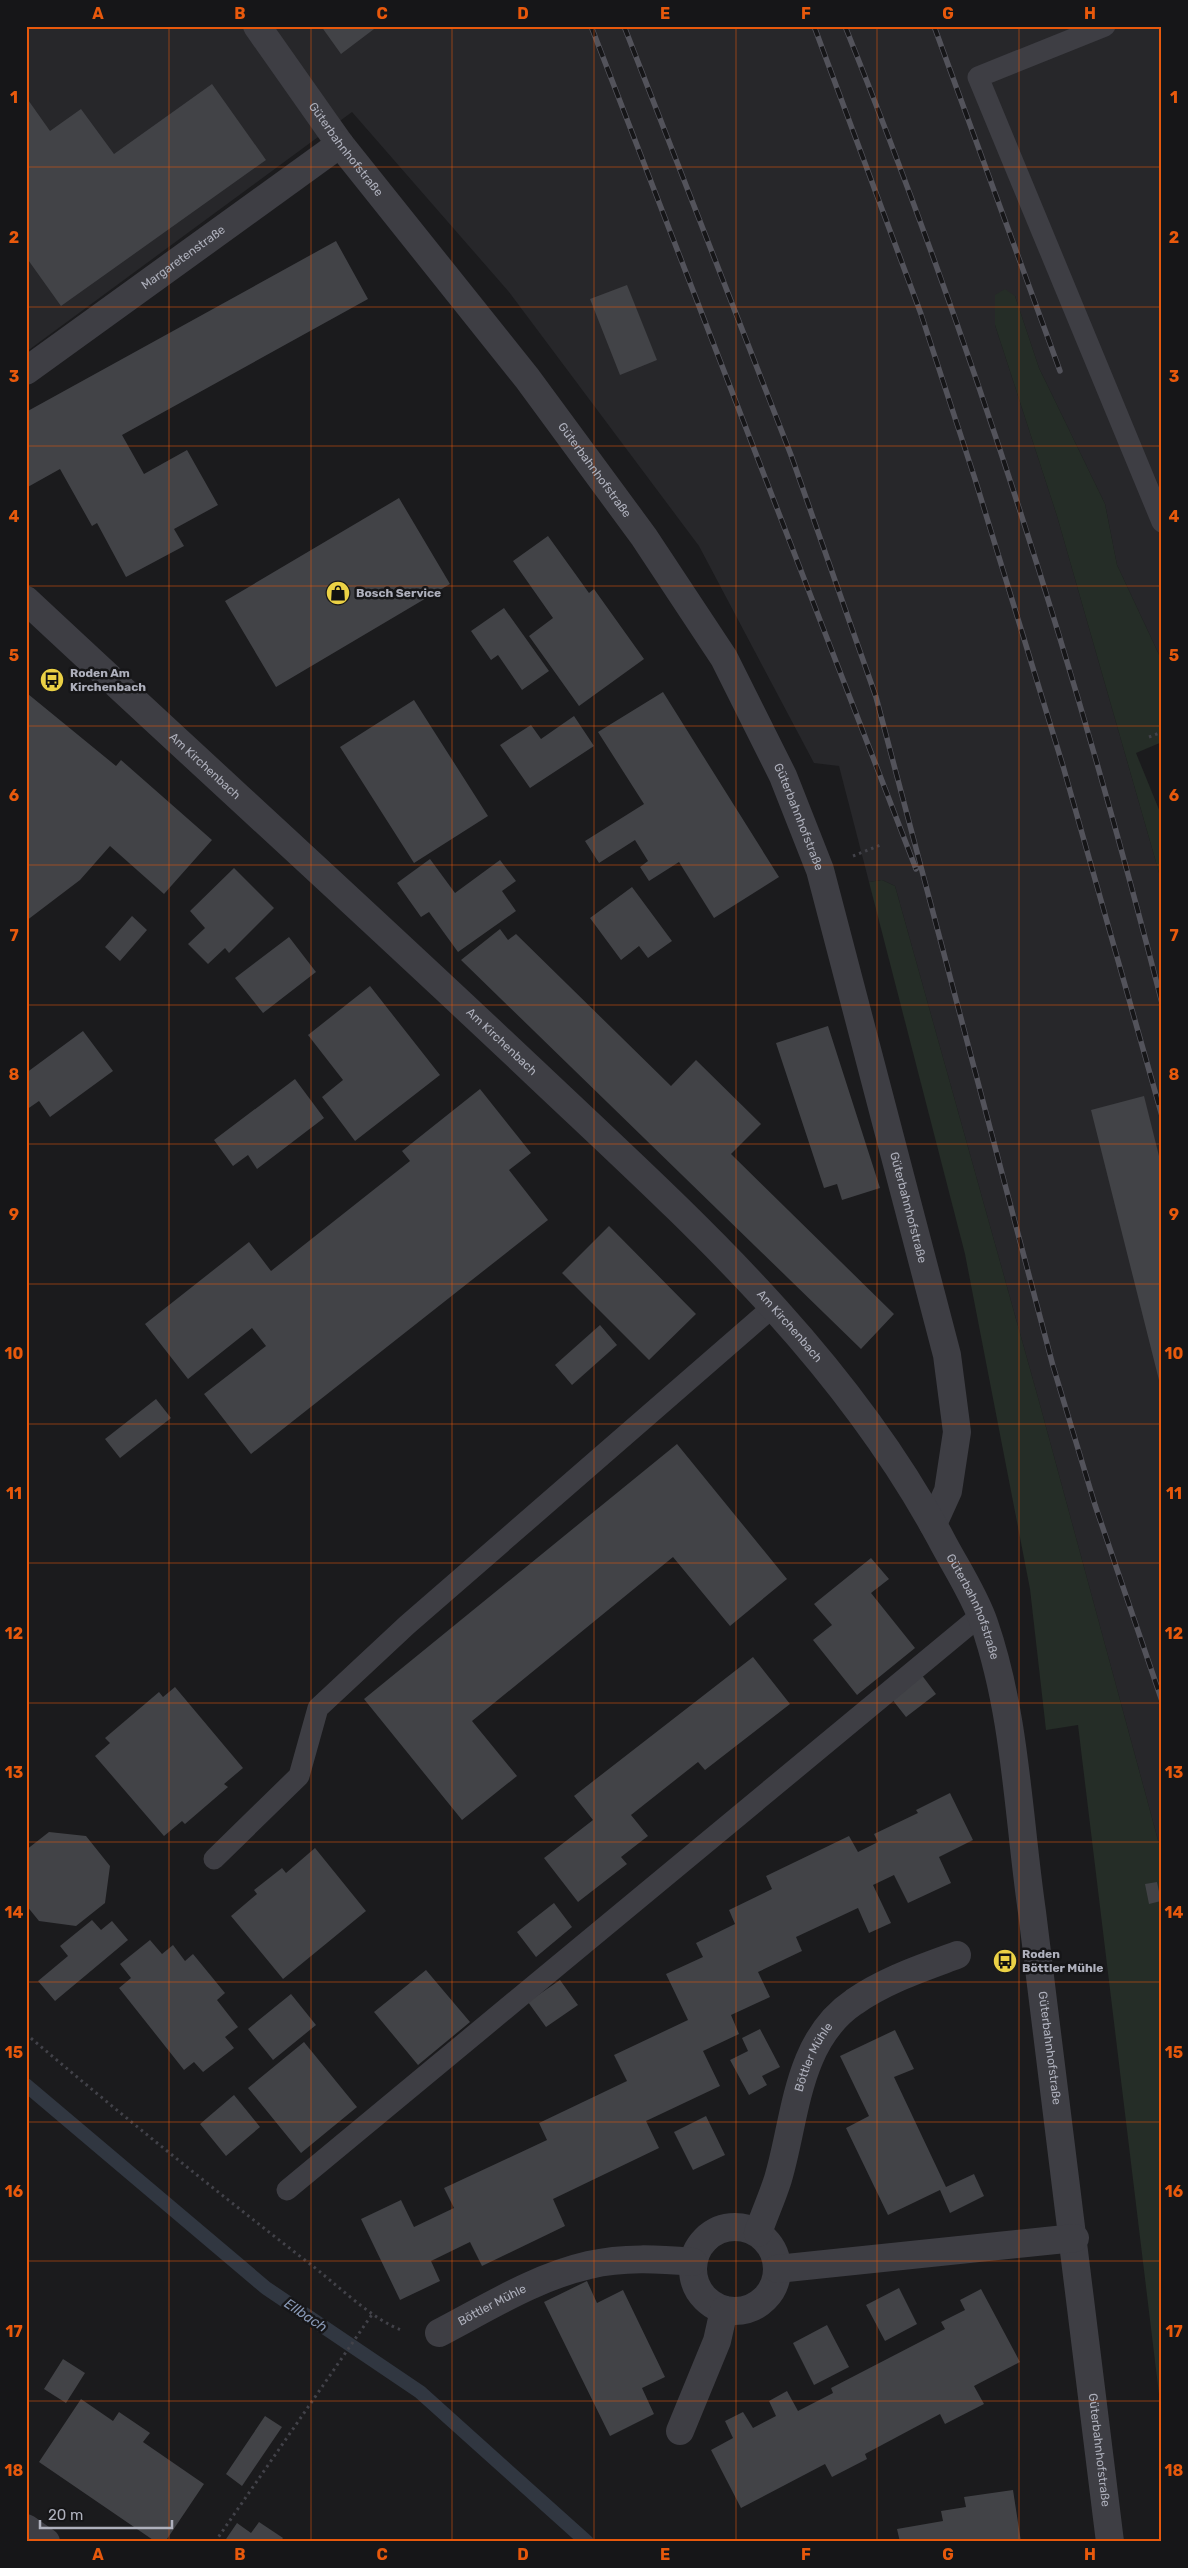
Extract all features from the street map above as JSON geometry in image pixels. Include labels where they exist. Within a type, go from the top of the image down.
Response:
[{"type":"street","name":"Güterbahnhofstraße","points":[[257,26],[340,144],[527,378],[644,537],[724,658],[783,776],[820,870],[947,1355],[957,1432],[948,1491],[932,1524],[982,1615],[999,1668],[1014,1768],[1075,2238],[1110,2542]]},
{"type":"street","name":"Margaretenstraße","points":[[26,371],[340,144]]},
{"type":"street","name":"Am Kirchenbach","points":[[26,600],[437,980],[674,1205],[774,1306],[842,1388],[905,1476],[932,1524]]},
{"type":"street","name":"Böttler Mühle","points":[[758,2233],[778,2180],[800,2089],[815,2043],[830,2024],[853,2003],[894,1978],[957,1954]]},
{"type":"street","points":[[731,2227],[744,2228],[758,2233],[768,2243],[774,2255],[777,2269],[770,2294],[760,2303],[749,2309],[724,2310],[710,2303],[699,2292],[693,2278],[693,2262],[697,2250],[706,2238],[717,2230],[731,2227]]},
{"type":"street","points":[[777,2269],[1075,2238]]},
{"type":"street","name":"Böttler Mühle","points":[[439,2333],[539,2281],[590,2264],[648,2258],[693,2262]]},
{"type":"street","points":[[680,2431],[717,2341],[724,2310]]},
{"type":"street","points":[[26,2528],[46,2542]]},
{"type":"lane","points":[[1105,26],[978,77],[1162,522]]},
{"type":"lane","points":[[214,1859],[299,1776],[318,1708],[407,1625],[774,1306]]},
{"type":"lane","points":[[286,2190],[982,1615]]},
{"type":"path","points":[[1149,737],[1162,732]]},
{"type":"path","points":[[855,855],[883,844]]},
{"type":"path","points":[[26,2034],[156,2144],[373,2313],[397,2329],[419,2335],[439,2333]]},
{"type":"path","points":[[214,2542],[373,2313]]},
{"type":"shaded area","points":[[26,26],[1162,26],[1162,661],[1117,565],[1105,504],[1039,368],[1015,296],[995,325],[1057,516],[1162,883],[1162,1855],[1040,1405],[895,886],[882,880],[869,882],[839,766],[814,763],[699,546],[509,292],[352,112],[26,352]]},
{"type":"shaded area","points":[[1005,289],[1015,296],[1039,368],[1105,504],[1117,565],[1162,661],[1162,742],[1136,753],[1162,817],[1162,883],[1057,516],[995,325],[995,295]]},
{"type":"shaded area","points":[[882,880],[895,886],[1040,1405],[1162,1855],[1162,2419],[1078,1725],[1046,1730],[1030,1589],[965,1254],[869,882]]},
{"type":"building","points":[[321,26],[378,26],[341,54]]},
{"type":"building","points":[[212,84],[266,160],[61,306],[26,257],[26,97],[50,131],[81,109],[114,154]]},
{"type":"building","points":[[336,241],[368,299],[122,435],[144,474],[187,450],[218,505],[174,529],[184,546],[126,577],[97,523],[92,526],[60,469],[26,488],[26,412]]},
{"type":"building","points":[[627,285],[657,360],[620,375],[590,299]]},
{"type":"building","name":"Bosch Service","points":[[399,498],[450,584],[276,687],[225,601]]},
{"type":"building","points":[[548,536],[589,593],[594,589],[644,659],[579,706],[529,636],[553,618],[513,561]]},
{"type":"building","points":[[504,608],[549,671],[522,690],[498,655],[491,660],[471,631]]},
{"type":"building","points":[[663,692],[779,877],[714,918],[679,862],[649,881],[640,867],[648,861],[635,840],[599,863],[585,841],[644,804],[598,732]]},
{"type":"building","points":[[28,694],[116,766],[121,760],[212,840],[164,894],[110,846],[80,880],[26,921]]},
{"type":"building","points":[[414,700],[488,816],[414,863],[340,747]]},
{"type":"building","points":[[574,716],[594,746],[530,788],[500,745],[531,725],[541,739]]},
{"type":"building","points":[[430,859],[455,893],[500,860],[516,881],[502,891],[516,911],[458,952],[429,912],[421,917],[397,883]]},
{"type":"building","points":[[234,868],[274,908],[229,953],[225,948],[208,964],[188,944],[205,928],[190,911]]},
{"type":"building","points":[[632,887],[672,941],[648,958],[639,946],[621,960],[590,918]]},
{"type":"building","points":[[132,916],[147,930],[120,961],[105,947]]},
{"type":"building","points":[[500,929],[508,940],[516,934],[671,1086],[696,1060],[761,1124],[731,1154],[894,1314],[861,1349],[461,960]]},
{"type":"building","points":[[289,937],[316,972],[263,1013],[235,978]]},
{"type":"building","points":[[370,986],[440,1075],[355,1141],[322,1097],[343,1080],[308,1035]]},
{"type":"building","points":[[828,1026],[880,1188],[842,1200],[837,1184],[824,1188],[776,1043]]},
{"type":"building","points":[[83,1031],[113,1071],[50,1117],[39,1101],[26,1110],[26,1073]]},
{"type":"building","points":[[295,1079],[324,1118],[257,1169],[248,1155],[233,1166],[214,1140]]},
{"type":"building","points":[[480,1089],[531,1153],[509,1170],[548,1220],[251,1454],[204,1394],[266,1346],[252,1328],[188,1379],[145,1324],[249,1242],[271,1271],[410,1161],[402,1151]]},
{"type":"building","points":[[1144,1096],[1162,1168],[1161,1388],[1091,1110]]},
{"type":"building","points":[[609,1226],[696,1314],[649,1360],[562,1273]]},
{"type":"building","points":[[600,1325],[617,1345],[572,1385],[555,1365]]},
{"type":"building","points":[[156,1399],[171,1418],[120,1458],[105,1439]]},
{"type":"building","points":[[677,1444],[787,1579],[730,1626],[673,1557],[472,1721],[517,1776],[462,1820],[364,1699]]},
{"type":"building","points":[[871,1558],[889,1579],[871,1593],[915,1648],[857,1695],[813,1640],[832,1625],[814,1604]]},
{"type":"building","points":[[753,1657],[790,1704],[705,1770],[698,1762],[631,1815],[648,1836],[621,1857],[627,1864],[578,1902],[544,1858],[593,1820],[574,1796]]},
{"type":"building","points":[[921,1674],[936,1694],[906,1717],[891,1698]]},
{"type":"building","points":[[175,1687],[243,1768],[224,1784],[228,1787],[185,1824],[182,1821],[164,1836],[95,1756],[110,1743],[105,1738],[159,1692],[163,1697]]},
{"type":"building","points":[[950,1793],[973,1840],[939,1857],[951,1883],[908,1903],[894,1875],[873,1885],[891,1923],[869,1933],[858,1908],[796,1937],[802,1951],[758,1972],[770,1997],[731,2015],[739,2034],[703,2051],[720,2086],[646,2121],[659,2148],[553,2199],[565,2226],[482,2266],[470,2242],[431,2261],[440,2281],[400,2300],[361,2219],[401,2200],[414,2227],[454,2208],[444,2188],[547,2140],[539,2123],[627,2081],[614,2055],[688,2020],[666,1974],[703,1957],[696,1943],[735,1924],[729,1910],[772,1889],[766,1876],[849,1836],[858,1852],[878,1842],[874,1834],[918,1813],[916,1810]]},
{"type":"building","points":[[49,1832],[86,1836],[110,1866],[105,1903],[76,1926],[39,1921],[26,1905],[26,1850]]},
{"type":"building","points":[[315,1848],[366,1911],[283,1979],[231,1916],[257,1894],[254,1890],[282,1868],[286,1873]]},
{"type":"building","points":[[1157,1882],[1161,1901],[1149,1904],[1145,1884]]},
{"type":"building","points":[[554,1903],[572,1927],[536,1957],[517,1932]]},
{"type":"building","points":[[92,1920],[101,1930],[112,1921],[128,1940],[55,2001],[38,1981],[68,1956],[60,1946]]},
{"type":"building","points":[[150,1940],[162,1954],[173,1945],[185,1961],[193,1954],[225,1993],[217,2000],[238,2027],[225,2037],[234,2048],[203,2072],[194,2062],[184,2070],[119,1988],[131,1978],[120,1964]]},
{"type":"building","points":[[426,1970],[470,2022],[418,2065],[374,2012]]},
{"type":"building","points":[[560,1980],[578,2005],[546,2027],[528,2002]]},
{"type":"building","points":[[291,1994],[316,2025],[273,2060],[248,2029]]},
{"type":"building","points":[[760,2029],[780,2067],[762,2076],[767,2085],[749,2095],[730,2060],[748,2051],[742,2038]]},
{"type":"building","points":[[895,2030],[914,2069],[894,2077],[946,2187],[974,2174],[984,2196],[950,2213],[940,2190],[888,2215],[846,2128],[869,2116],[840,2056]]},
{"type":"building","points":[[304,2042],[357,2107],[301,2153],[248,2088]]},
{"type":"building","points":[[234,2095],[260,2127],[226,2156],[200,2124]]},
{"type":"building","points":[[706,2116],[725,2155],[693,2170],[674,2132]]},
{"type":"building","points":[[587,2281],[597,2303],[623,2290],[665,2377],[642,2388],[654,2414],[610,2436],[544,2302]]},
{"type":"building","points":[[899,2288],[917,2324],[885,2341],[866,2305]]},
{"type":"building","points":[[981,2289],[1020,2362],[974,2386],[984,2404],[945,2424],[940,2414],[865,2454],[867,2459],[832,2477],[825,2464],[741,2508],[711,2450],[733,2438],[725,2421],[743,2412],[753,2428],[776,2416],[769,2401],[787,2391],[798,2411],[833,2393],[831,2388],[945,2329],[941,2322],[965,2310],[960,2300]]},
{"type":"building","points":[[827,2325],[849,2367],[814,2385],[793,2343]]},
{"type":"building","points":[[63,2359],[85,2373],[66,2403],[44,2389]]},
{"type":"building","points":[[81,2399],[113,2421],[119,2412],[150,2433],[143,2442],[204,2484],[165,2542],[156,2542],[39,2462]]},
{"type":"building","points":[[265,2416],[282,2427],[242,2486],[226,2474]]},
{"type":"building","points":[[1013,2490],[1021,2542],[900,2542],[897,2529],[943,2521],[941,2511],[966,2507],[964,2497]]},
{"type":"building","points":[[259,2522],[283,2538],[280,2542],[224,2542],[237,2523],[251,2533]]},
{"type":"waterway","name":"Ellbach","points":[[26,2085],[266,2288],[420,2392],[587,2542]]},
{"type":"railway","points":[[591,26],[916,869]]},
{"type":"railway","points":[[624,26],[791,455],[876,697],[1053,1366],[1095,1505],[1162,1701]]},
{"type":"railway","points":[[814,26],[921,314],[975,479],[1063,766],[1162,1116]]},
{"type":"railway","points":[[845,26],[937,267],[1020,510],[1095,755],[1162,1003]]},
{"type":"railway","points":[[934,26],[1060,371]]},
{"type":"place","name":"Bosch Service","points":[[338,593]]},
{"type":"place","name":"Roden Am Kirchenbach","points":[[52,680]]},
{"type":"place","name":"Roden Böttler Mühle","points":[[1005,1961]]}]
